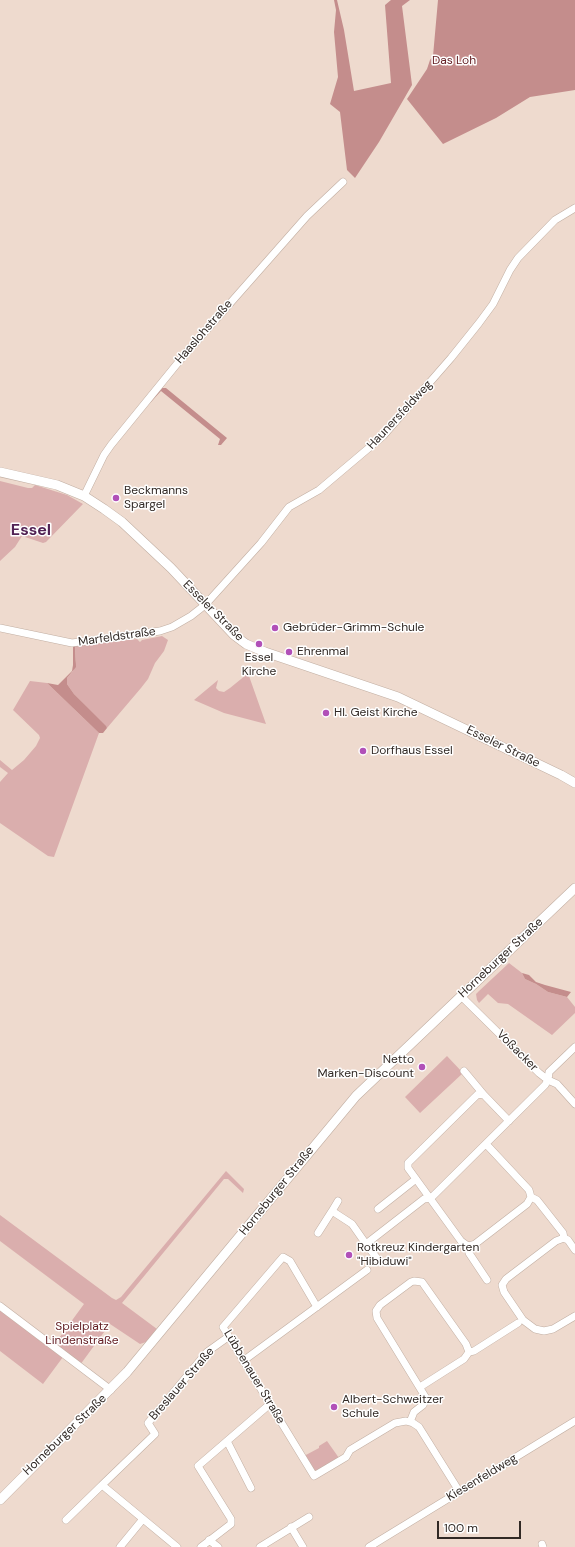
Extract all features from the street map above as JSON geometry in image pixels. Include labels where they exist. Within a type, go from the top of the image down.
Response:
[{"type":"main road","name":"Esseler Straße","points":[[0,472],[57,485],[84,496],[122,522],[171,568],[234,635],[253,648],[398,697],[575,784]]},
{"type":"main road","name":"Horneburger Straße","points":[[0,1500],[111,1390],[166,1326],[356,1096],[575,888]]},
{"type":"street","name":"Haaslohstraße","points":[[84,496],[107,450],[181,359],[307,216],[343,182]]},
{"type":"street","name":"Haunersfeldweg","points":[[205,605],[261,543],[289,507],[319,490],[383,436],[451,358],[479,323],[493,304],[510,270],[518,258],[555,220],[575,208]]},
{"type":"street","name":"Marfeldstraße","points":[[0,628],[72,643],[160,631],[181,622],[205,605]]},
{"type":"street","name":"Voßacker","points":[[461,996],[539,1073],[548,1080],[557,1084],[575,1104]]},
{"type":"street","points":[[366,1244],[424,1199],[430,1198],[545,1085],[548,1080],[549,1072],[575,1047]]},
{"type":"street","points":[[464,1071],[509,1121]]},
{"type":"street","points":[[484,1095],[478,1094],[475,1096],[409,1161],[408,1167],[461,1241],[468,1246],[469,1253],[487,1280]]},
{"type":"street","points":[[468,1246],[475,1244],[521,1209],[527,1204],[531,1197],[529,1190],[486,1144]]},
{"type":"street","points":[[378,1208],[416,1179]]},
{"type":"street","points":[[531,1197],[537,1200],[562,1233],[564,1238],[568,1240],[575,1250]]},
{"type":"street","points":[[318,1233],[338,1202]]},
{"type":"street","points":[[332,1211],[352,1224],[379,1261]]},
{"type":"street","points":[[564,1238],[556,1240],[506,1279],[502,1284],[502,1288],[523,1320],[535,1329],[544,1331],[553,1329],[575,1316]]},
{"type":"street","name":"Lübbenauer Straße","points":[[317,1307],[290,1262],[283,1257],[223,1327],[314,1476],[346,1457],[350,1450],[395,1423],[403,1421],[410,1422]]},
{"type":"street","points":[[243,1361],[367,1270]]},
{"type":"street","points":[[420,1387],[464,1359],[468,1352],[466,1344],[422,1282],[414,1281],[378,1307],[376,1314],[426,1398],[426,1401],[414,1412],[410,1422],[419,1428],[459,1491]]},
{"type":"street","points":[[0,1306],[111,1390]]},
{"type":"street","points":[[468,1352],[474,1351],[518,1323]]},
{"type":"street","name":"Breslauer Straße","points":[[66,1520],[155,1434],[148,1423],[208,1352],[228,1337]]},
{"type":"street","points":[[201,1547],[230,1524],[231,1519],[198,1466],[270,1404]]},
{"type":"street","name":"Kiesenfeldweg","points":[[369,1547],[575,1421]]},
{"type":"street","points":[[227,1441],[251,1488]]},
{"type":"street","points":[[102,1485],[177,1547]]},
{"type":"street","points":[[260,1547],[309,1517]]},
{"type":"street","points":[[120,1547],[143,1519]]},
{"type":"street","points":[[292,1527],[303,1547]]},
{"type":"street","points":[[209,1540],[218,1547]]},
{"type":"green space","points":[[334,0],[337,0],[344,30],[354,91],[391,83],[385,5],[391,0],[410,0],[402,6],[412,85],[379,142],[355,178],[347,170],[340,112],[330,104],[338,77],[334,32],[336,10]]},
{"type":"green space","name":"Das Loh","points":[[438,0],[575,0],[575,90],[530,97],[496,118],[443,144],[407,99],[427,69],[433,56]]},
{"type":"green space","points":[[160,388],[166,388],[227,438],[221,445],[218,445],[220,439],[161,391],[151,402],[146,405]]},
{"type":"green space","points":[[0,481],[28,488],[32,488],[35,485],[67,495],[83,504],[46,542],[43,543],[22,536],[15,547],[0,561]]},
{"type":"green space","points":[[162,636],[168,640],[164,651],[155,663],[148,679],[107,728],[74,694],[67,684],[67,678],[73,671],[76,661],[75,646],[137,639],[140,642],[142,640]]},
{"type":"green space","points":[[73,646],[75,646],[76,667],[67,678],[67,684],[74,694],[106,726],[107,728],[103,733],[99,733],[47,683],[58,685],[72,671]]},
{"type":"green space","points":[[246,675],[249,676],[266,724],[224,713],[194,700],[218,680],[216,688],[219,691],[224,692]]},
{"type":"green space","points":[[30,681],[47,683],[99,733],[54,857],[48,856],[0,823],[0,782],[8,773],[0,767],[0,760],[12,770],[24,760],[36,746],[40,738],[39,735],[13,710]]},
{"type":"green space","points":[[509,963],[522,973],[525,979],[548,992],[567,997],[575,1007],[575,1013],[552,1035],[508,1004],[498,1003],[488,994],[479,1003],[477,1000],[476,994]]},
{"type":"green space","points":[[522,973],[529,975],[536,982],[571,992],[567,997],[548,992],[525,979]]},
{"type":"green space","points":[[447,1056],[463,1073],[420,1113],[405,1097]]},
{"type":"green space","name":"Spielplatz Lindenstraße","points":[[226,1171],[244,1189],[243,1193],[228,1179],[224,1179],[122,1303],[157,1329],[146,1342],[140,1344],[110,1324],[80,1365],[54,1345],[84,1304],[0,1241],[0,1215],[116,1300],[121,1297]]},
{"type":"green space","points":[[0,1310],[63,1357],[43,1384],[0,1351]]},
{"type":"green space","points":[[327,1441],[339,1458],[318,1471],[314,1470],[304,1456],[319,1448],[319,1446]]},
{"type":"place","name":"Beckmanns Spargel","points":[[116,498]]},
{"type":"place","name":"Gebrüder-Grimm-Schule","points":[[275,628]]},
{"type":"place","name":"Essel Kirche","points":[[259,644]]},
{"type":"place","name":"Ehrenmal","points":[[289,652]]},
{"type":"place","name":"Hl. Geist Kirche","points":[[326,713]]},
{"type":"place","name":"Dorfhaus Essel","points":[[363,751]]},
{"type":"place","name":"Netto Marken-Discount","points":[[422,1067]]},
{"type":"place","name":"Rotkreuz Kindergarten \"Hibiduwi\"","points":[[349,1255]]},
{"type":"place","name":"Albert-Schweitzer Schule","points":[[334,1407]]},
{"type":"district","name":"Essel","points":[[31,531]]}]
